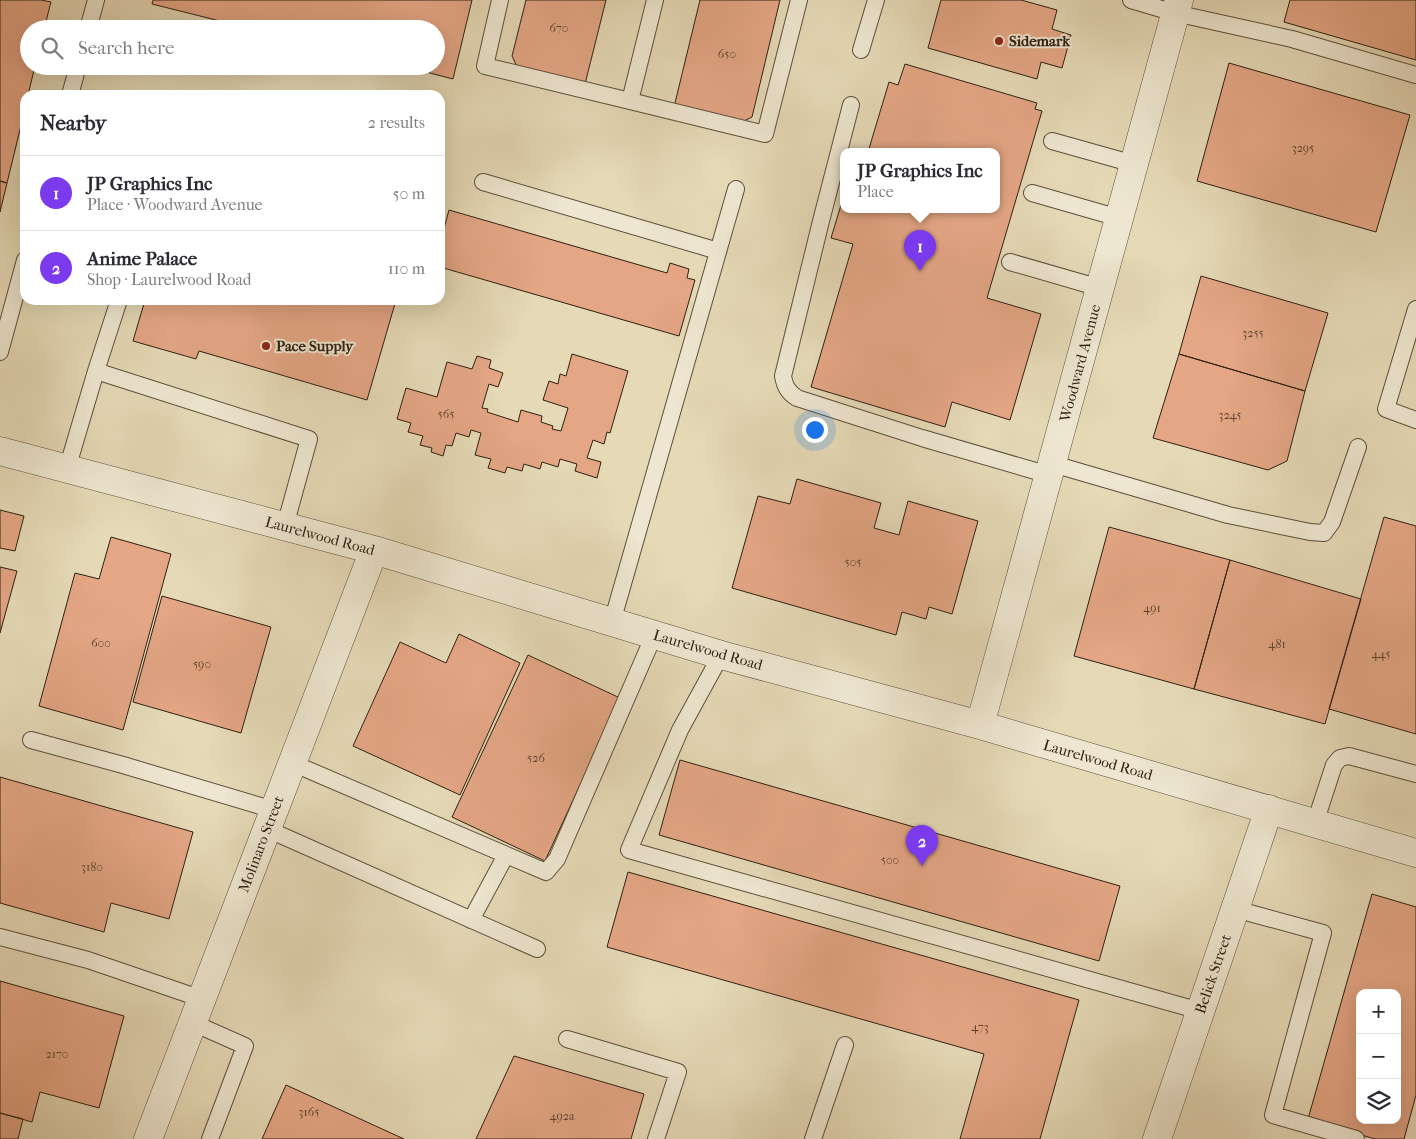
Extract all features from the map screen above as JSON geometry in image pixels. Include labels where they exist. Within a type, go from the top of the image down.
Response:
[{"type":"street","name":"Woodward Avenue","points":[[980,725],[1177,6]]},
{"type":"street","name":"Laurelwood Road","points":[[0,451],[374,550],[721,655],[980,725],[1416,853]]},
{"type":"street","name":"Molinaro Street","points":[[148,1139],[374,550]]},
{"type":"street","name":"Belick Street","points":[[1156,1139],[1269,809]]},
{"type":"lane","points":[[90,20],[96,0]]},
{"type":"lane","points":[[500,0],[484,66],[765,134],[799,0]]},
{"type":"lane","points":[[630,101],[655,0]]},
{"type":"lane","points":[[861,50],[876,0]]},
{"type":"lane","points":[[1131,0],[1177,6],[1416,75]]},
{"type":"lane","points":[[71,90],[76,75]]},
{"type":"lane","points":[[851,105],[783,376],[784,385],[789,393],[796,398],[922,438],[1228,515],[1310,532],[1324,532],[1332,522],[1358,447]]},
{"type":"lane","points":[[1052,141],[1134,164]]},
{"type":"lane","points":[[483,182],[718,251]]},
{"type":"lane","points":[[612,622],[736,189]]},
{"type":"lane","points":[[1032,193],[1120,218]]},
{"type":"lane","points":[[1010,262],[1100,288]]},
{"type":"lane","points":[[0,352],[20,278]]},
{"type":"lane","points":[[66,469],[117,305]]},
{"type":"lane","points":[[1416,309],[1386,409],[1416,420]]},
{"type":"lane","points":[[96,372],[309,438],[285,526]]},
{"type":"lane","points":[[292,763],[546,872],[557,859],[654,635]]},
{"type":"lane","points":[[721,655],[680,730],[628,850],[1200,1011]]},
{"type":"lane","points":[[31,740],[123,765],[271,819],[471,920],[537,950]]},
{"type":"lane","points":[[1315,823],[1334,765],[1340,758],[1349,756],[1416,774]]},
{"type":"lane","points":[[471,920],[506,855]]},
{"type":"lane","points":[[1235,909],[1323,933],[1273,1115],[1356,1139]]},
{"type":"lane","points":[[0,936],[88,960],[197,1011],[245,1046],[210,1139]]},
{"type":"lane","points":[[567,1039],[678,1072],[656,1139]]},
{"type":"lane","points":[[813,1139],[845,1045]]},
{"type":"building","points":[[0,0],[41,0],[51,2],[46,20],[20,20],[20,75],[33,75],[29,90],[20,90],[20,130],[7,183],[0,181]]},
{"type":"building","points":[[153,0],[472,0],[453,79],[438,75],[445,75],[445,20],[216,20],[152,4]]},
{"type":"building","points":[[526,0],[606,0],[585,84],[519,71],[512,56]]},
{"type":"building","points":[[700,0],[780,0],[752,117],[740,123],[674,107]]},
{"type":"building","name":"Sidemark","points":[[941,0],[1021,0],[1057,10],[1052,29],[1071,35],[1062,68],[1041,62],[1037,79],[928,48]]},
{"type":"building","points":[[1290,0],[1416,0],[1416,60],[1284,22]]},
{"type":"building","points":[[1229,63],[1410,115],[1376,232],[1197,181]]},
{"type":"building","points":[[905,64],[1037,103],[1035,109],[1042,111],[987,298],[1041,314],[1010,420],[952,402],[945,427],[811,387],[853,244],[831,238],[840,208],[840,213],[1000,213],[1000,148],[869,148],[889,82],[898,85]]},
{"type":"building","points":[[0,181],[7,183],[0,212]]},
{"type":"building","points":[[449,210],[667,273],[670,263],[689,269],[687,278],[695,280],[679,336],[445,268],[445,225]]},
{"type":"building","points":[[1201,276],[1328,313],[1305,391],[1179,354]]},
{"type":"building","name":"Pace Supply","points":[[144,305],[395,305],[367,400],[199,351],[196,359],[133,341]]},
{"type":"building","points":[[572,354],[628,371],[610,433],[607,432],[604,444],[593,440],[587,458],[601,462],[597,478],[575,471],[577,464],[560,459],[558,467],[542,462],[540,469],[524,464],[522,471],[507,467],[505,473],[488,468],[491,459],[475,455],[481,433],[471,430],[469,437],[456,433],[452,446],[446,445],[443,456],[431,452],[432,448],[420,445],[423,436],[408,432],[411,423],[397,419],[406,388],[437,397],[447,362],[472,369],[477,356],[491,360],[489,368],[503,373],[498,387],[489,384],[482,408],[488,409],[487,412],[518,422],[521,410],[542,416],[541,422],[553,426],[552,429],[561,431],[568,408],[543,400],[549,381],[558,384],[560,374],[566,376]]},
{"type":"building","points":[[1179,354],[1305,391],[1287,461],[1268,470],[1153,438]]},
{"type":"building","points":[[797,479],[881,503],[874,528],[899,535],[908,501],[978,521],[952,614],[929,607],[926,619],[902,612],[896,635],[732,588],[758,496],[790,504]]},
{"type":"building","points":[[0,510],[24,516],[15,551],[0,548]]},
{"type":"building","points":[[1384,517],[1416,526],[1416,734],[1329,709]]},
{"type":"building","points":[[1109,527],[1230,560],[1194,689],[1074,656]]},
{"type":"building","points":[[111,537],[171,554],[123,730],[39,706],[75,573],[99,579]]},
{"type":"building","points":[[1230,560],[1361,599],[1325,724],[1194,689]]},
{"type":"building","points":[[0,567],[17,571],[0,633]]},
{"type":"building","points":[[162,596],[271,627],[241,733],[133,702]]},
{"type":"building","points":[[459,634],[520,663],[460,795],[353,746],[400,642],[446,663]]},
{"type":"building","points":[[528,655],[620,698],[545,861],[452,817]]},
{"type":"building","points":[[680,760],[1120,886],[1099,961],[659,835]]},
{"type":"building","points":[[0,777],[193,832],[169,919],[111,903],[104,932],[0,903]]},
{"type":"building","points":[[628,872],[1079,1000],[1040,1139],[960,1139],[984,1054],[607,947]]},
{"type":"building","points":[[1372,894],[1416,907],[1416,1095],[1404,1139],[1375,1139],[1308,1119]]},
{"type":"building","points":[[0,981],[124,1016],[99,1108],[40,1092],[32,1122],[0,1113]]},
{"type":"building","points":[[514,1056],[644,1094],[631,1139],[476,1139]]},
{"type":"building","points":[[286,1085],[404,1139],[262,1139]]},
{"type":"building","points":[[0,1113],[23,1119],[18,1139],[0,1139]]},
{"type":"place","name":"Sidemark","points":[[999,41]]},
{"type":"place","name":"JP Graphics Inc","points":[[920,271]]},
{"type":"place","name":"Pace Supply","points":[[266,346]]},
{"type":"place","name":"Anime Palace","points":[[922,866]]}]
